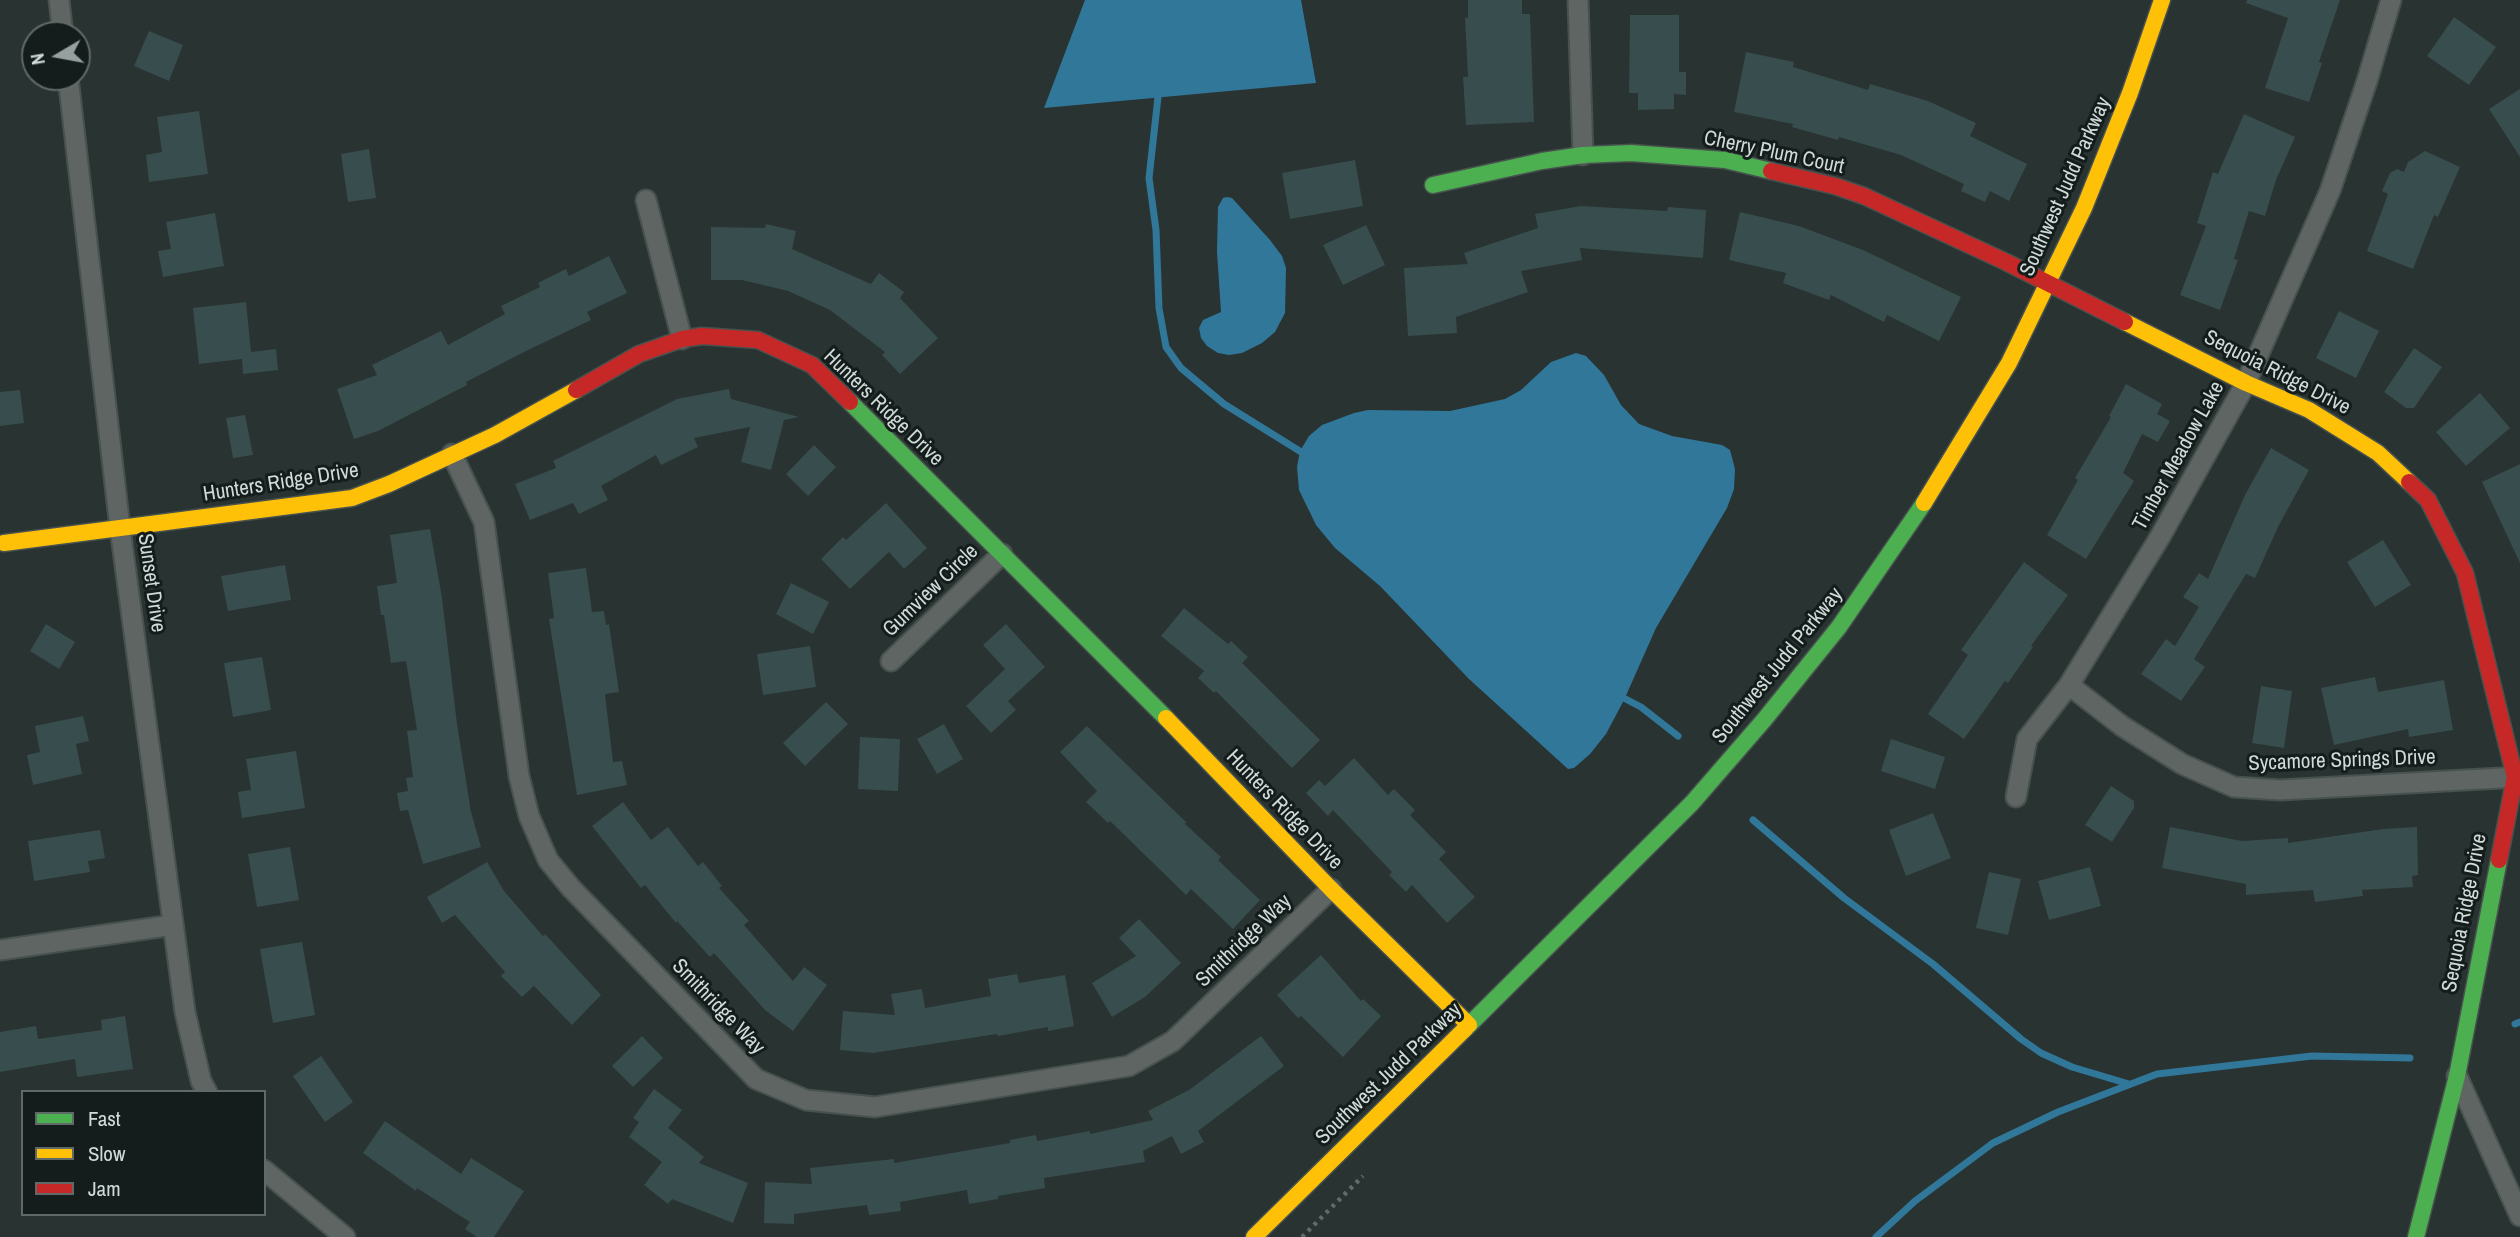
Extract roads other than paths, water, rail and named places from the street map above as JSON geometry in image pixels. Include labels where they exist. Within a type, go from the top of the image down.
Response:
[{"type":"main road","name":"Southwest Judd Parkway","points":[[1254,1237],[1692,803],[1831,637],[1891,552],[2009,363],[2049,282],[2107,152],[2162,0]]},
{"type":"main road","name":"Cherry Plum Court","points":[[1433,185],[1500,169],[1583,155],[1679,155],[1725,160],[1805,177],[1864,196],[2049,282]]},
{"type":"main road","name":"Sequoia Ridge Drive","points":[[2049,282],[2246,383],[2309,410],[2378,453],[2428,500],[2465,573],[2517,777],[2457,1076],[2416,1237]]},
{"type":"main road","name":"Hunters Ridge Drive","points":[[5,543],[352,498],[495,435],[639,354],[682,339],[702,337],[758,340],[812,365],[1110,660],[1331,890],[1469,1025]]},
{"type":"street","points":[[59,0],[61,21]]},
{"type":"street","points":[[1578,0],[1583,155]]},
{"type":"street","name":"Timber Meadow Lake","points":[[2016,797],[2026,739],[2069,685],[2160,537],[2246,383],[2330,191],[2391,0]]},
{"type":"street","name":"Sunset Drive","points":[[70,91],[120,528],[184,1012],[201,1081],[206,1090]]},
{"type":"street","points":[[646,200],[682,339]]},
{"type":"street","name":"Smithridge Way","points":[[452,454],[484,523],[519,776],[529,816],[548,860],[571,888],[756,1079],[806,1100],[875,1107],[1129,1066],[1173,1041],[1331,890]]},
{"type":"street","name":"Gumview Circle","points":[[891,661],[1002,554]]},
{"type":"street","name":"Sycamore Springs Drive","points":[[2069,685],[2122,726],[2182,764],[2234,787],[2280,790],[2517,777]]},
{"type":"street","points":[[0,950],[173,925]]},
{"type":"street","points":[[2457,1076],[2520,1216]]},
{"type":"street","points":[[266,1172],[345,1237]]},
{"type":"water","points":[[1085,0],[1301,0],[1316,83],[1044,108]]},
{"type":"water","points":[[1223,198],[1232,198],[1270,240],[1282,256],[1286,268],[1285,313],[1275,332],[1262,343],[1242,353],[1229,355],[1218,353],[1207,346],[1201,338],[1199,328],[1203,320],[1221,312],[1217,252],[1218,207]]},
{"type":"water","points":[[1576,353],[1586,356],[1604,375],[1621,405],[1639,424],[1672,436],[1722,445],[1730,450],[1735,469],[1734,489],[1727,508],[1656,628],[1606,734],[1590,754],[1574,768],[1568,769],[1469,679],[1380,586],[1335,548],[1316,525],[1299,490],[1297,467],[1300,451],[1309,436],[1322,425],[1368,410],[1450,411],[1505,399],[1521,390],[1551,362]]},
{"type":"waterway","points":[[1159,88],[1149,178],[1156,230],[1159,308],[1166,347],[1181,368],[1224,404],[1306,455]]},
{"type":"waterway","points":[[1618,695],[1641,707],[1678,736]]},
{"type":"waterway","points":[[1753,820],[1844,898],[1933,964],[2021,1039],[2041,1053],[2072,1067],[2129,1084]]},
{"type":"waterway","points":[[2515,1024],[2520,1022]]},
{"type":"waterway","points":[[1876,1237],[1915,1201],[1993,1143],[2058,1112],[2157,1074],[2312,1056],[2410,1058]]}]
